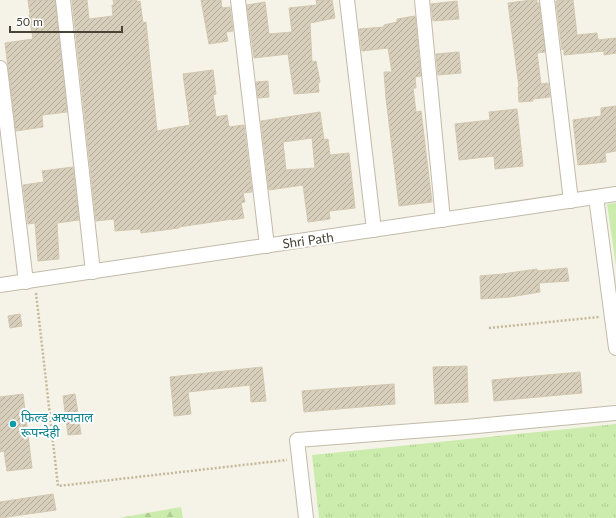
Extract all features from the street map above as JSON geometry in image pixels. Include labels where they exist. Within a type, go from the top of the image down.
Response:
[{"type":"street","points":[[63,0],[93,272]]},
{"type":"street","points":[[238,0],[267,246]]},
{"type":"street","points":[[347,0],[374,230]]},
{"type":"street","points":[[422,0],[443,220]]},
{"type":"street","points":[[547,0],[571,201]]},
{"type":"street","points":[[0,68],[30,281]]},
{"type":"street","name":"Shri Path","points":[[0,285],[616,194]]},
{"type":"street","points":[[596,197],[616,348]]},
{"type":"street","points":[[306,518],[297,440],[466,427],[616,413]]},
{"type":"path","points":[[30,281],[58,486],[299,458]]},
{"type":"path","points":[[489,328],[612,316]]},
{"type":"green space","points":[[616,203],[616,266],[607,204]]},
{"type":"green space","points":[[616,424],[616,518],[319,518],[312,455]]},
{"type":"green space","points":[[181,507],[183,518],[119,518]]},
{"type":"building","points":[[28,0],[55,0],[67,112],[42,115],[43,127],[16,131],[5,43],[33,39]]},
{"type":"building","points":[[72,0],[87,0],[89,19],[113,16],[113,0],[140,1],[143,23],[146,22],[157,131],[190,125],[183,74],[213,70],[216,94],[213,95],[216,117],[227,115],[229,127],[244,125],[252,192],[243,193],[245,202],[241,203],[244,218],[141,233],[140,229],[115,231],[114,219],[96,221]]},
{"type":"building","points":[[201,0],[221,0],[222,8],[230,7],[233,31],[226,32],[228,41],[209,44]]},
{"type":"building","points":[[316,0],[332,0],[335,18],[310,23],[312,62],[316,61],[320,82],[318,83],[319,92],[294,94],[288,54],[254,58],[247,5],[265,2],[269,34],[292,32],[289,8],[317,5]]},
{"type":"building","points":[[537,0],[537,3],[539,3],[545,52],[537,53],[541,84],[548,83],[550,97],[533,99],[533,101],[519,102],[519,87],[508,3]]},
{"type":"building","points":[[573,0],[577,35],[597,33],[598,40],[616,38],[616,53],[604,55],[604,51],[564,55],[564,49],[562,50],[556,1]]},
{"type":"building","points":[[457,1],[459,19],[433,21],[431,4]]},
{"type":"building","points":[[415,16],[421,76],[415,77],[416,88],[413,88],[416,112],[421,111],[432,202],[399,206],[384,72],[392,72],[388,48],[362,51],[359,29],[384,27],[384,25],[397,22],[397,19]]},
{"type":"building","points":[[459,52],[461,73],[438,75],[436,54]]},
{"type":"building","points":[[268,81],[269,97],[258,98],[256,82]]},
{"type":"building","points":[[616,106],[616,151],[605,153],[606,162],[578,165],[573,120],[601,116],[601,108]]},
{"type":"building","points":[[517,109],[523,166],[495,169],[494,156],[459,160],[455,124],[490,120],[489,112]]},
{"type":"building","points":[[320,112],[324,140],[328,139],[330,155],[349,153],[355,208],[329,211],[330,219],[308,222],[303,185],[269,190],[261,121]],"holes":[[[312,138],[315,168],[286,170],[283,142]]]},
{"type":"building","points":[[73,167],[79,220],[57,223],[59,259],[38,261],[35,223],[28,224],[23,185],[44,182],[42,171]]},
{"type":"building","points":[[567,268],[569,281],[539,283],[540,292],[510,297],[481,299],[480,276],[537,269],[537,271]]},
{"type":"building","points":[[20,314],[22,326],[10,328],[8,316]]},
{"type":"building","points":[[467,366],[468,402],[435,404],[433,367]]},
{"type":"building","points":[[262,367],[266,401],[251,402],[250,385],[188,392],[191,414],[174,416],[170,377]]},
{"type":"building","points":[[580,372],[582,393],[494,401],[492,380]]},
{"type":"building","points":[[394,384],[395,404],[304,412],[302,391]]},
{"type":"building","name":"फिल्ड अस्पताल रूपन्देही","points":[[23,394],[32,468],[7,471],[4,451],[0,452],[0,397]]},
{"type":"building","points":[[75,394],[81,434],[68,435],[63,396]]},
{"type":"building","points":[[53,494],[56,510],[0,518],[0,502]]},
{"type":"place","name":"फिल्ड अस्पताल रूपन्देही","points":[[13,424]]}]
